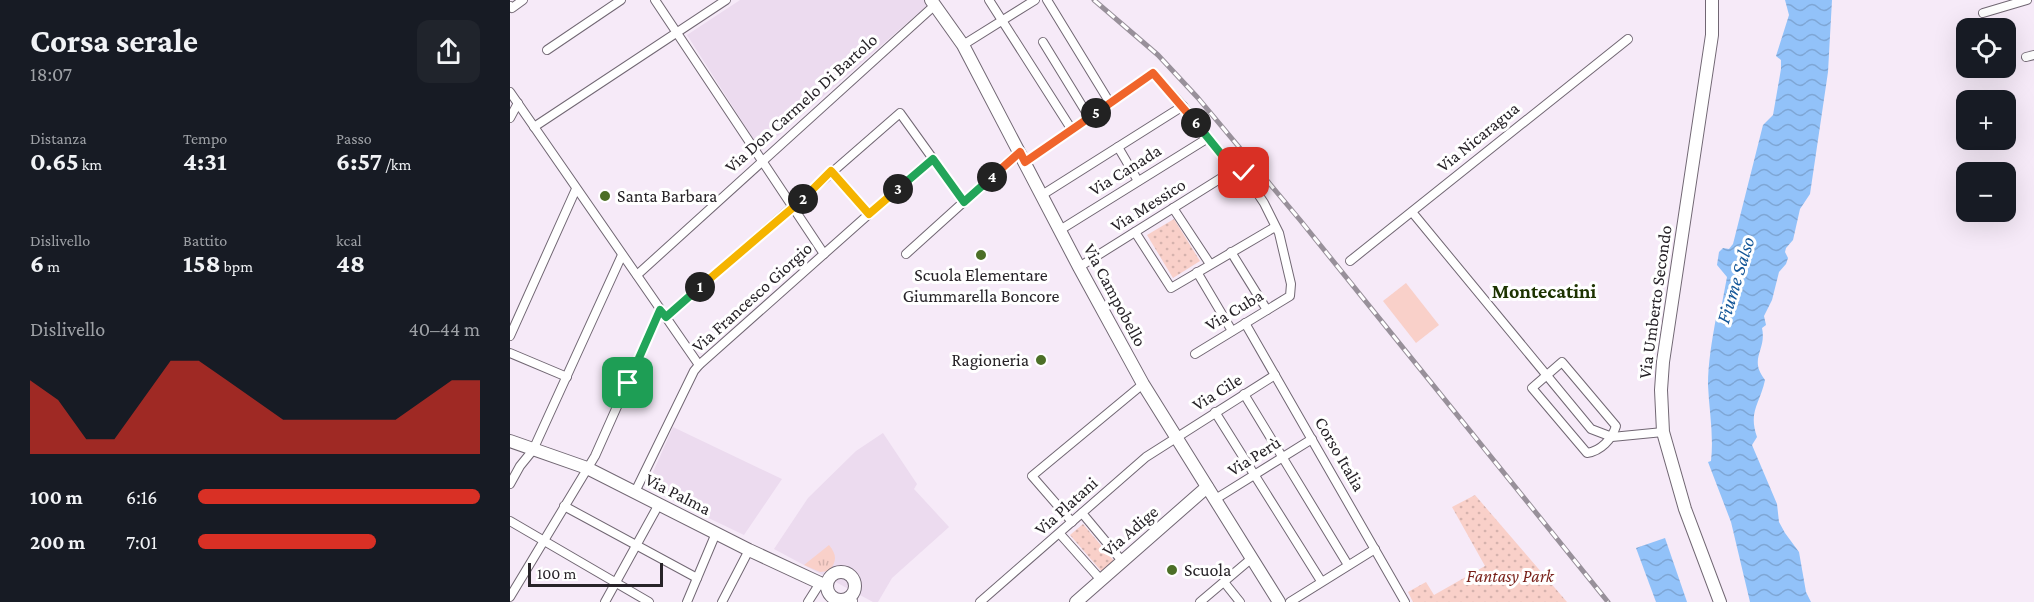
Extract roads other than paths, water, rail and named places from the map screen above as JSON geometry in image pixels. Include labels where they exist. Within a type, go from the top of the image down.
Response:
[{"type":"main road","name":"Via Umberto Secondo","points":[[1712,0],[1712,35],[1663,362],[1661,390],[1663,432],[1685,510],[1720,602]]},
{"type":"main road","name":"Via Campobello","points":[[933,2],[963,45],[1143,384],[1279,602]]},
{"type":"main road","name":"Via Palma","points":[[510,441],[587,468],[749,550],[824,584],[832,597],[852,601],[855,584],[848,574],[837,573],[824,584]]},
{"type":"main road","name":"Via Adige","points":[[1076,602],[1207,488]]},
{"type":"street","points":[[510,6],[512,8],[523,0]]},
{"type":"street","points":[[547,50],[621,0]]},
{"type":"street","points":[[655,0],[824,254]]},
{"type":"street","points":[[534,127],[676,33],[714,3],[726,0]]},
{"type":"street","points":[[989,0],[1071,130]]},
{"type":"street","points":[[963,45],[1035,0]]},
{"type":"street","points":[[1047,0],[1110,103]]},
{"type":"street","points":[[1983,13],[2027,0]]},
{"type":"street","name":"Via Don Carmelo Di Bartolo","points":[[637,274],[933,2]]},
{"type":"street","name":"Via Nicaragua","points":[[1350,261],[1628,39]]},
{"type":"street","points":[[1043,42],[1089,117]]},
{"type":"street","points":[[906,254],[964,202],[1022,157],[1071,130],[1153,73],[1183,106],[1234,170],[1244,173],[1264,203],[1275,227],[1171,288],[1135,232]]},
{"type":"street","points":[[510,92],[699,365]]},
{"type":"street","points":[[510,118],[518,104]]},
{"type":"street","points":[[1042,195],[1183,106]]},
{"type":"street","points":[[515,602],[510,598],[595,456],[663,313],[793,208],[831,171],[900,113],[964,202]]},
{"type":"street","name":"Via Canada","points":[[1060,230],[1208,138]]},
{"type":"street","points":[[1118,147],[1138,181]]},
{"type":"street","name":"Via Francesco Giorgio","points":[[635,492],[699,365],[933,159]]},
{"type":"street","name":"Via Messico","points":[[1079,267],[1234,170]]},
{"type":"street","points":[[831,171],[869,214]]},
{"type":"street","points":[[510,336],[576,189]]},
{"type":"street","points":[[1173,208],[1210,264]]},
{"type":"street","points":[[1412,212],[1591,429],[1612,437],[1663,432]]},
{"type":"street","name":"Via Cuba","points":[[1195,354],[1290,296],[1291,284],[1279,233],[1275,227]]},
{"type":"street","points":[[1231,252],[1267,310]]},
{"type":"street","points":[[510,484],[533,450],[622,255]]},
{"type":"street","points":[[1197,272],[1232,331]]},
{"type":"street","name":"Corso Italia","points":[[1245,322],[1405,602]]},
{"type":"street","points":[[510,353],[567,377]]},
{"type":"street","points":[[1562,362],[1616,426],[1612,437],[1594,452],[1587,453],[1532,387],[1547,374],[1562,362]]},
{"type":"street","name":"Via Cile","points":[[1177,438],[1275,375]]},
{"type":"street","points":[[1072,522],[1032,476],[1143,384]]},
{"type":"street","points":[[1244,394],[1348,565]]},
{"type":"street","points":[[1215,412],[1321,581]]},
{"type":"street","name":"Via Platani","points":[[980,602],[1146,457],[1177,438]]},
{"type":"street","name":"Via Perù","points":[[1214,500],[1312,439]]},
{"type":"street","points":[[604,602],[659,504]]},
{"type":"street","points":[[564,506],[697,578]]},
{"type":"street","points":[[1082,513],[1122,561]]},
{"type":"street","points":[[510,521],[649,602]]},
{"type":"street","points":[[687,602],[716,533]]},
{"type":"street","points":[[1060,534],[1101,580]]},
{"type":"street","points":[[1290,602],[1375,549]]},
{"type":"street","points":[[722,602],[749,550]]},
{"type":"street","points":[[1200,602],[1251,558]]},
{"type":"street","points":[[1224,582],[1240,602]]},
{"type":"street","points":[[808,602],[824,584]]},
{"type":"water","name":"Fiume Salso","points":[[1785,0],[1832,0],[1828,72],[1810,194],[1800,209],[1793,240],[1786,248],[1788,258],[1786,264],[1779,272],[1772,300],[1764,316],[1766,325],[1762,328],[1763,336],[1758,366],[1765,380],[1754,414],[1757,437],[1752,445],[1777,504],[1779,522],[1799,552],[1806,592],[1811,602],[1750,602],[1731,522],[1708,462],[1711,461],[1712,442],[1708,377],[1716,318],[1720,314],[1727,277],[1717,265],[1719,252],[1723,248],[1729,249],[1733,244],[1763,125],[1773,115],[1781,69],[1781,60],[1776,56],[1789,15]]},
{"type":"water","points":[[1665,538],[1687,602],[1656,602],[1636,548]]},
{"type":"railway","points":[[1094,0],[1158,55],[1198,98],[1300,220],[1608,602]]},
{"type":"place","name":"Santa Barbara","points":[[605,196]]},
{"type":"place","name":"Scuola Elementare Giummarella Boncore","points":[[981,255]]},
{"type":"place","name":"Ragioneria","points":[[1041,360]]},
{"type":"place","name":"Scuola","points":[[1172,570]]},
{"type":"district","name":"Montecatini","points":[[1544,291]]},
{"type":"park label","name":"Fantasy Park","points":[[1510,576]]}]
